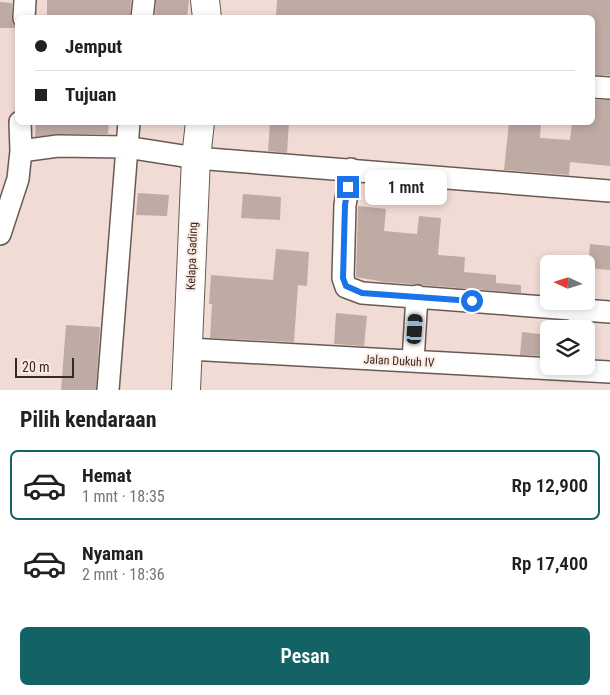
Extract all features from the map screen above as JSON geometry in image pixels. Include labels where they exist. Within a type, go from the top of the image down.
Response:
[{"type":"street","points":[[24,15],[25,0]]},
{"type":"street","points":[[142,15],[144,0]]},
{"type":"street","points":[[206,0],[207,15]]},
{"type":"street","points":[[595,87],[610,88]]},
{"type":"street","points":[[0,234],[18,179],[21,151],[20,125]]},
{"type":"street","points":[[108,390],[129,125]]},
{"type":"street","name":"Kelapa Gading","points":[[186,390],[196,158],[200,125]]},
{"type":"street","points":[[21,151],[58,146],[126,147],[196,158],[610,191]]},
{"type":"street","points":[[351,169],[345,205],[343,278],[346,286],[362,293],[417,296],[580,319],[610,312]]},
{"type":"street","points":[[413,361],[417,296]]},
{"type":"street","name":"Jalan Dukuh IV","points":[[189,349],[540,367]]},
{"type":"street","name":"Jalan Dukuh IV","points":[[595,370],[610,372]]},
{"type":"building","points":[[47,0],[131,0],[130,15],[47,15]]},
{"type":"building","points":[[156,0],[189,0],[187,15],[155,15]]},
{"type":"building","points":[[277,0],[610,0],[610,75],[595,75],[595,15],[276,15]]},
{"type":"building","points":[[0,2],[12,3],[12,18],[15,28],[0,28]]},
{"type":"building","points":[[595,100],[610,100],[610,166],[570,162],[569,175],[504,170],[509,125],[541,125],[540,138],[570,140],[572,125],[595,125]]},
{"type":"building","points":[[36,125],[109,125],[108,134],[58,134],[35,137]]},
{"type":"building","points":[[270,125],[289,125],[287,153],[268,151]]},
{"type":"building","points":[[138,193],[169,195],[167,216],[136,215]]},
{"type":"building","points":[[243,194],[281,197],[280,220],[241,218]]},
{"type":"building","points":[[358,206],[386,209],[384,231],[417,234],[419,216],[441,218],[438,255],[465,257],[464,272],[496,275],[496,283],[521,285],[521,293],[385,282],[356,277]]},
{"type":"building","points":[[590,244],[610,246],[610,270],[595,269],[595,255],[589,255]]},
{"type":"building","points":[[276,249],[309,252],[307,286],[298,285],[294,342],[210,338],[212,304],[209,304],[211,275],[273,280]]},
{"type":"building","points":[[336,313],[367,316],[364,346],[334,344]]},
{"type":"building","points":[[66,325],[100,327],[96,390],[61,390]]},
{"type":"building","points":[[522,332],[540,334],[540,356],[520,355]]},
{"type":"route","points":[[348,187],[345,205],[343,278],[346,286],[362,293],[472,301]]}]
